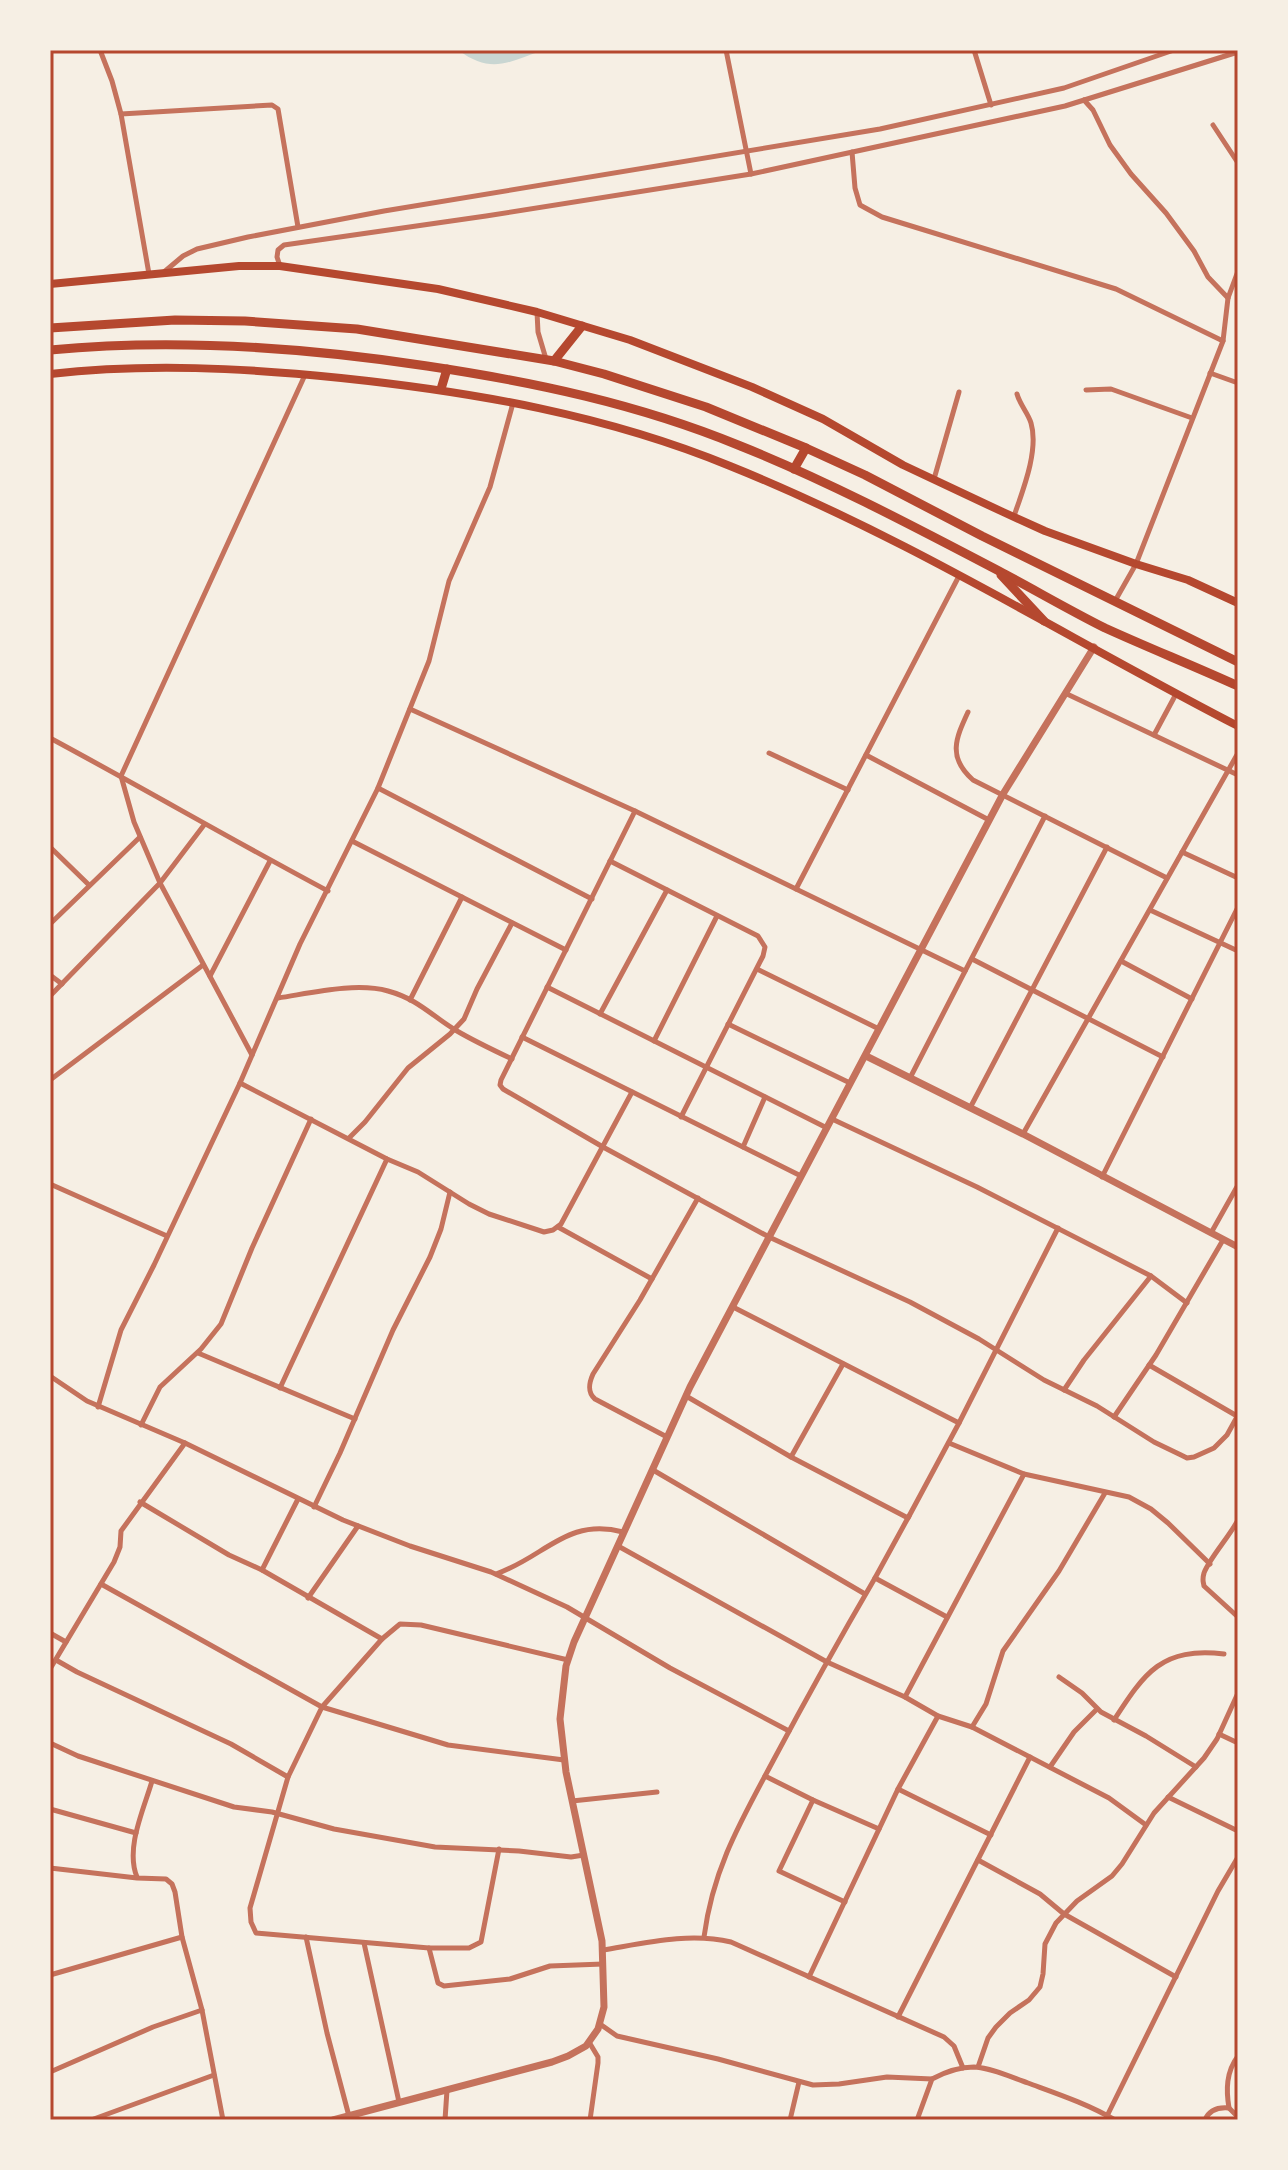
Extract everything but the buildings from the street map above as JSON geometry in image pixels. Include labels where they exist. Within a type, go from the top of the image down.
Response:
[{"type":"highway","points":[[50,328],[175,320],[245,321],[357,329],[550,360],[643,386],[706,407],[806,448],[1238,662]]},
{"type":"highway","points":[[550,360],[582,326]]},
{"type":"highway","points":[[50,350],[116,345],[244,346],[381,359],[507,378],[624,405],[724,439],[794,469],[1105,627],[1238,686]]},
{"type":"highway","points":[[441,389],[447,369]]},
{"type":"highway","points":[[794,469],[806,448]]},
{"type":"highway","points":[[996,569],[1044,621]]},
{"type":"main road","points":[[50,284],[239,266],[280,266],[438,289],[537,312],[630,340],[752,387],[823,419],[903,465],[1045,531],[1188,580],[1238,603]]},
{"type":"main road","points":[[50,374],[180,367],[243,369],[441,389],[615,426],[728,465],[842,516],[1238,726]]},
{"type":"street","points":[[100,50],[121,114],[149,275]]},
{"type":"street","points":[[726,50],[751,174]]},
{"type":"street","points":[[974,50],[991,105]]},
{"type":"street","points":[[162,274],[183,256],[197,249],[384,211],[880,129],[1073,86],[1174,50]]},
{"type":"street","points":[[280,266],[278,250],[284,245],[751,174],[1084,100],[1238,52]]},
{"type":"street","points":[[1084,100],[1131,174],[1166,213],[1194,251],[1208,277],[1228,298]]},
{"type":"street","points":[[121,114],[272,105],[278,109],[298,227]]},
{"type":"street","points":[[1213,125],[1238,163]]},
{"type":"street","points":[[852,152],[855,188],[860,205],[882,217],[1116,289],[1223,341]]},
{"type":"street","points":[[1115,602],[1136,564],[1223,341],[1228,298],[1238,271]]},
{"type":"street","points":[[537,312],[538,332],[550,360]]},
{"type":"street","points":[[1210,373],[1238,383]]},
{"type":"street","points":[[252,1055],[160,883],[129,807],[121,776],[305,375]]},
{"type":"street","points":[[1086,390],[1111,389],[1192,418]]},
{"type":"street","points":[[934,480],[959,392]]},
{"type":"street","points":[[1014,516],[1025,483],[1033,436],[1031,421],[1017,394]]},
{"type":"street","points":[[98,1407],[121,1330],[240,1083],[300,944],[378,788],[433,648],[449,581],[490,487],[513,402]]},
{"type":"street","points":[[796,889],[959,576]]},
{"type":"street","points":[[333,2120],[350,2118],[552,2062],[578,2051],[589,2042],[600,2024],[604,2007],[603,1950],[564,1760],[560,1719],[568,1660],[584,1616],[686,1396],[1003,794],[1094,647]]},
{"type":"street","points":[[1067,694],[1238,775]]},
{"type":"street","points":[[1154,735],[1176,694]]},
{"type":"street","points":[[410,709],[635,811],[965,971]]},
{"type":"street","points":[[968,712],[955,741],[963,768],[973,780],[1167,878]]},
{"type":"street","points":[[50,738],[328,891]]},
{"type":"street","points":[[769,753],[848,790]]},
{"type":"street","points":[[1023,1134],[1238,753]]},
{"type":"street","points":[[866,755],[989,820]]},
{"type":"street","points":[[378,788],[592,899]]},
{"type":"street","points":[[635,811],[501,1080],[503,1089],[769,1237],[910,1302],[1154,1442],[1187,1458],[1220,1443],[1238,1415],[1149,1365]]},
{"type":"street","points":[[910,1078],[1045,816]]},
{"type":"street","points":[[50,996],[160,883],[204,825]]},
{"type":"street","points":[[50,923],[140,837]]},
{"type":"street","points":[[352,841],[566,950]]},
{"type":"street","points":[[50,847],[89,885]]},
{"type":"street","points":[[970,1108],[1107,847]]},
{"type":"street","points":[[1182,852],[1238,878]]},
{"type":"street","points":[[209,977],[271,861]]},
{"type":"street","points":[[610,861],[763,941],[765,951],[757,969],[681,1117]]},
{"type":"street","points":[[600,1014],[667,890]]},
{"type":"street","points":[[410,1000],[462,897]]},
{"type":"street","points":[[1102,1177],[1238,907]]},
{"type":"street","points":[[1150,910],[1238,951]]},
{"type":"street","points":[[654,1041],[717,916]]},
{"type":"street","points":[[349,1138],[408,1068],[464,1019],[512,923]]},
{"type":"street","points":[[972,959],[1163,1057]]},
{"type":"street","points":[[1121,961],[1192,999]]},
{"type":"street","points":[[50,1080],[203,965]]},
{"type":"street","points":[[757,969],[880,1030]]},
{"type":"street","points":[[50,975],[62,984]]},
{"type":"street","points":[[547,987],[827,1128]]},
{"type":"street","points":[[277,998],[313,992],[371,988],[388,990],[425,1006],[454,1030],[512,1059]]},
{"type":"street","points":[[728,1024],[851,1083]]},
{"type":"street","points":[[522,1037],[802,1176]]},
{"type":"street","points":[[866,1056],[1238,1247]]},
{"type":"street","points":[[240,1083],[387,1159],[410,1167],[489,1214],[549,1232],[558,1227],[632,1092]]},
{"type":"street","points":[[743,1147],[765,1097]]},
{"type":"street","points":[[141,1425],[160,1387],[198,1353],[221,1324],[311,1119]]},
{"type":"street","points":[[832,1119],[1151,1276],[1187,1303]]},
{"type":"street","points":[[280,1388],[387,1159]]},
{"type":"street","points":[[50,1184],[167,1236]]},
{"type":"street","points":[[1211,1233],[1238,1185]]},
{"type":"street","points":[[314,1507],[393,1330],[430,1257],[450,1192]]},
{"type":"street","points":[[667,1437],[595,1399],[590,1390],[593,1374],[698,1198]]},
{"type":"street","points":[[558,1227],[652,1279]]},
{"type":"street","points":[[704,1937],[718,1873],[729,1844],[949,1444],[1058,1228]]},
{"type":"street","points":[[1114,1417],[1149,1365],[1223,1240]]},
{"type":"street","points":[[1064,1390],[1151,1276]]},
{"type":"street","points":[[733,1307],[959,1423]]},
{"type":"street","points":[[198,1353],[355,1419]]},
{"type":"street","points":[[791,1457],[843,1364]]},
{"type":"street","points":[[50,1376],[98,1407],[185,1443],[314,1507],[410,1546],[496,1574],[584,1616],[670,1668],[789,1731]]},
{"type":"street","points":[[686,1396],[791,1457],[908,1518]]},
{"type":"street","points":[[908,1518],[959,1423]]},
{"type":"street","points":[[50,1669],[114,1562],[120,1547],[121,1531],[185,1443]]},
{"type":"street","points":[[949,1444],[1024,1474],[1129,1497],[1151,1509],[1210,1564]]},
{"type":"street","points":[[652,1469],[866,1594]]},
{"type":"street","points":[[905,1697],[1024,1474]]},
{"type":"street","points":[[972,1727],[986,1704],[1003,1651],[1059,1571],[1105,1493]]},
{"type":"street","points":[[262,1570],[298,1499]]},
{"type":"street","points":[[140,1502],[382,1639]]},
{"type":"street","points":[[1238,1520],[1204,1574],[1204,1586],[1238,1617]]},
{"type":"street","points":[[308,1598],[358,1526]]},
{"type":"street","points":[[496,1574],[530,1559],[577,1531],[609,1528],[623,1532]]},
{"type":"street","points":[[617,1545],[827,1662],[905,1697],[938,1716],[972,1727],[1109,1798],[1146,1825]]},
{"type":"street","points":[[875,1578],[947,1617]]},
{"type":"street","points":[[101,1584],[322,1707],[448,1745],[564,1760]]},
{"type":"street","points":[[499,1849],[481,1942],[469,1948],[429,1948],[256,1933],[251,1922],[250,1908],[288,1777],[322,1707],[382,1639],[400,1624],[421,1625],[568,1660]]},
{"type":"street","points":[[50,1633],[66,1642]]},
{"type":"street","points":[[1114,1720],[1141,1681],[1161,1664],[1187,1653],[1224,1654]]},
{"type":"street","points":[[56,1660],[231,1744],[288,1777]]},
{"type":"street","points":[[1059,1677],[1082,1693],[1097,1709],[1196,1767]]},
{"type":"street","points":[[978,2067],[988,2038],[996,2027],[1040,1987],[1049,1934],[1077,1901],[1112,1876],[1122,1864],[1146,1825],[1204,1758],[1238,1693]]},
{"type":"street","points":[[1050,1767],[1074,1732],[1097,1709]]},
{"type":"street","points":[[809,1977],[898,1789],[938,1716]]},
{"type":"street","points":[[1219,1734],[1238,1743]]},
{"type":"street","points":[[50,1743],[78,1756],[234,1807],[278,1813],[334,1829],[435,1847],[499,1849],[571,1857],[584,1855]]},
{"type":"street","points":[[898,2017],[1030,1757]]},
{"type":"street","points":[[765,1776],[879,1829]]},
{"type":"street","points":[[137,1878],[132,1866],[136,1833],[152,1781]]},
{"type":"street","points":[[898,1789],[991,1835]]},
{"type":"street","points":[[572,1801],[657,1792]]},
{"type":"street","points":[[1168,1797],[1238,1831]]},
{"type":"street","points":[[813,1800],[779,1871],[845,1902]]},
{"type":"street","points":[[50,1809],[136,1833]]},
{"type":"street","points":[[1107,2116],[1218,1891],[1238,1857]]},
{"type":"street","points":[[978,1860],[1040,1894],[1064,1914],[1176,1977]]},
{"type":"street","points":[[50,1868],[166,1879],[172,1884],[182,1937],[202,2010],[223,2120]]},
{"type":"street","points":[[50,1975],[182,1937]]},
{"type":"street","points":[[306,1937],[350,2118]]},
{"type":"street","points":[[603,1950],[704,1937],[731,1942],[948,2040],[954,2046],[963,2068]]},
{"type":"street","points":[[364,1943],[399,2102]]},
{"type":"street","points":[[429,1948],[438,1983],[444,1986],[510,1979],[550,1966],[604,1964]]},
{"type":"street","points":[[50,2072],[153,2027],[202,2010]]},
{"type":"street","points":[[600,2024],[617,2036],[813,2085],[887,2077],[932,2079],[963,2068],[978,2067],[1097,2109],[1115,2120]]},
{"type":"street","points":[[589,2042],[598,2057],[590,2120]]},
{"type":"street","points":[[1238,2056],[1228,2076],[1229,2108],[1238,2117]]},
{"type":"street","points":[[91,2120],[214,2075]]},
{"type":"street","points":[[917,2120],[932,2079]]},
{"type":"street","points":[[790,2120],[799,2082]]},
{"type":"street","points":[[445,2120],[447,2090]]},
{"type":"street","points":[[1205,2120],[1212,2111],[1229,2108]]},
{"type":"shaded area","points":[[458,50],[544,50],[510,62],[491,64],[470,58]]}]
